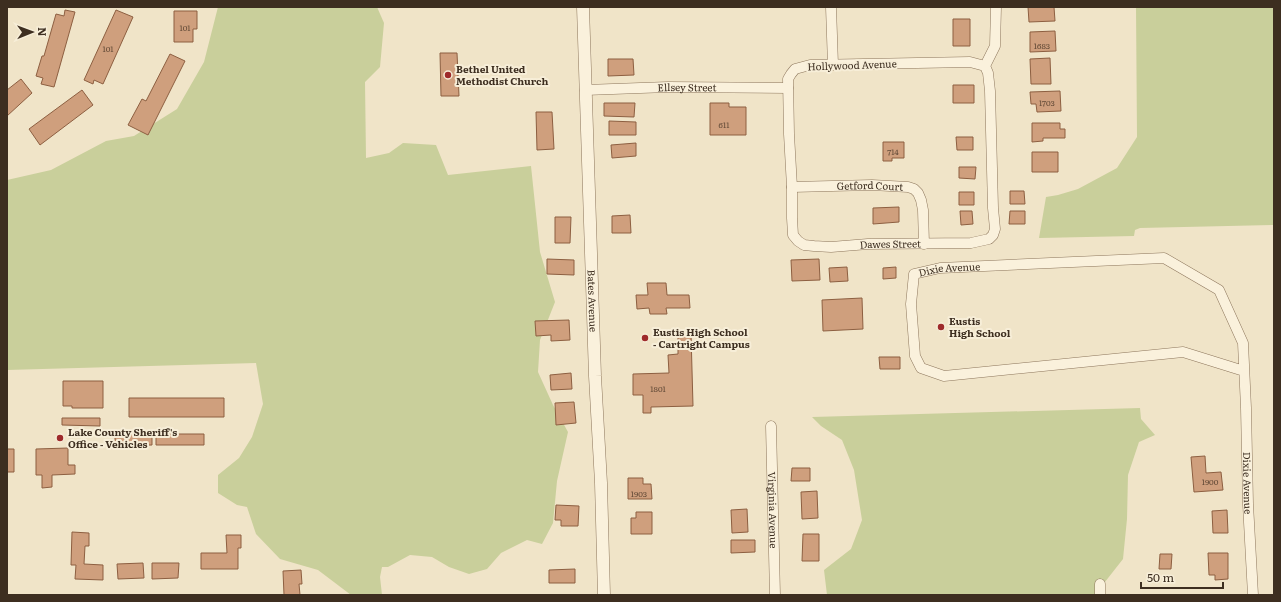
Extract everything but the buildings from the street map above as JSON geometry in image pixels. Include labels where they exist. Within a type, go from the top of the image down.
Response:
[{"type":"street","name":"Bates Avenue","points":[[583,7],[604,595]]},
{"type":"street","points":[[831,7],[833,65]]},
{"type":"street","points":[[985,66],[995,46],[996,7]]},
{"type":"street","name":"Hollywood Avenue","points":[[796,239],[794,235],[792,218],[788,88],[788,79],[795,69],[810,66],[833,65],[970,62],[985,66]]},
{"type":"street","name":"Dawes Street","points":[[796,239],[804,245],[831,247],[868,244],[971,243],[986,240],[993,235],[995,229],[993,208],[990,91],[988,73],[985,66]]},
{"type":"street","name":"Ellsey Street","points":[[585,90],[668,87],[788,88]]},
{"type":"street","name":"Getford Court","points":[[792,187],[872,185],[908,187],[914,189],[918,193],[922,205],[924,244]]},
{"type":"street","name":"Dixie Avenue","points":[[1244,371],[1183,352],[944,376],[921,368],[915,356],[911,304],[914,274],[940,268],[1164,258],[1219,290],[1243,343],[1246,408],[1248,504],[1253,595]]},
{"type":"street","name":"Virginia Avenue","points":[[771,426],[775,595]]},
{"type":"street","points":[[1100,584],[1100,595]]},
{"type":"green space","points":[[218,7],[377,7],[384,23],[380,67],[365,82],[366,158],[389,153],[403,143],[436,145],[448,175],[531,166],[540,252],[555,302],[540,340],[538,372],[553,405],[568,432],[557,481],[553,523],[542,544],[527,540],[501,553],[487,569],[469,574],[449,567],[432,557],[410,555],[388,567],[382,567],[380,577],[382,595],[351,595],[318,570],[280,559],[256,534],[247,507],[237,505],[218,493],[218,475],[239,458],[252,437],[263,404],[256,363],[7,370],[7,180],[51,170],[106,141],[134,136],[177,109],[204,62]]},
{"type":"green space","points":[[1136,7],[1274,7],[1274,225],[1140,228],[1135,230],[1134,236],[1039,238],[1046,197],[1078,189],[1117,168],[1137,137]]},
{"type":"green space","points":[[1140,408],[1141,419],[1155,435],[1139,442],[1128,475],[1127,519],[1123,559],[1101,587],[1098,595],[827,595],[824,570],[851,549],[862,520],[854,470],[842,440],[821,426],[812,417]]},
{"type":"place","name":"Bethel United Methodist Church","points":[[448,75]]},
{"type":"place","name":"Eustis High School","points":[[941,327]]},
{"type":"place","name":"Eustis High School - Cartright Campus","points":[[645,338]]},
{"type":"place","name":"Lake County Sheriff's Office - Vehicles","points":[[60,438]]}]
